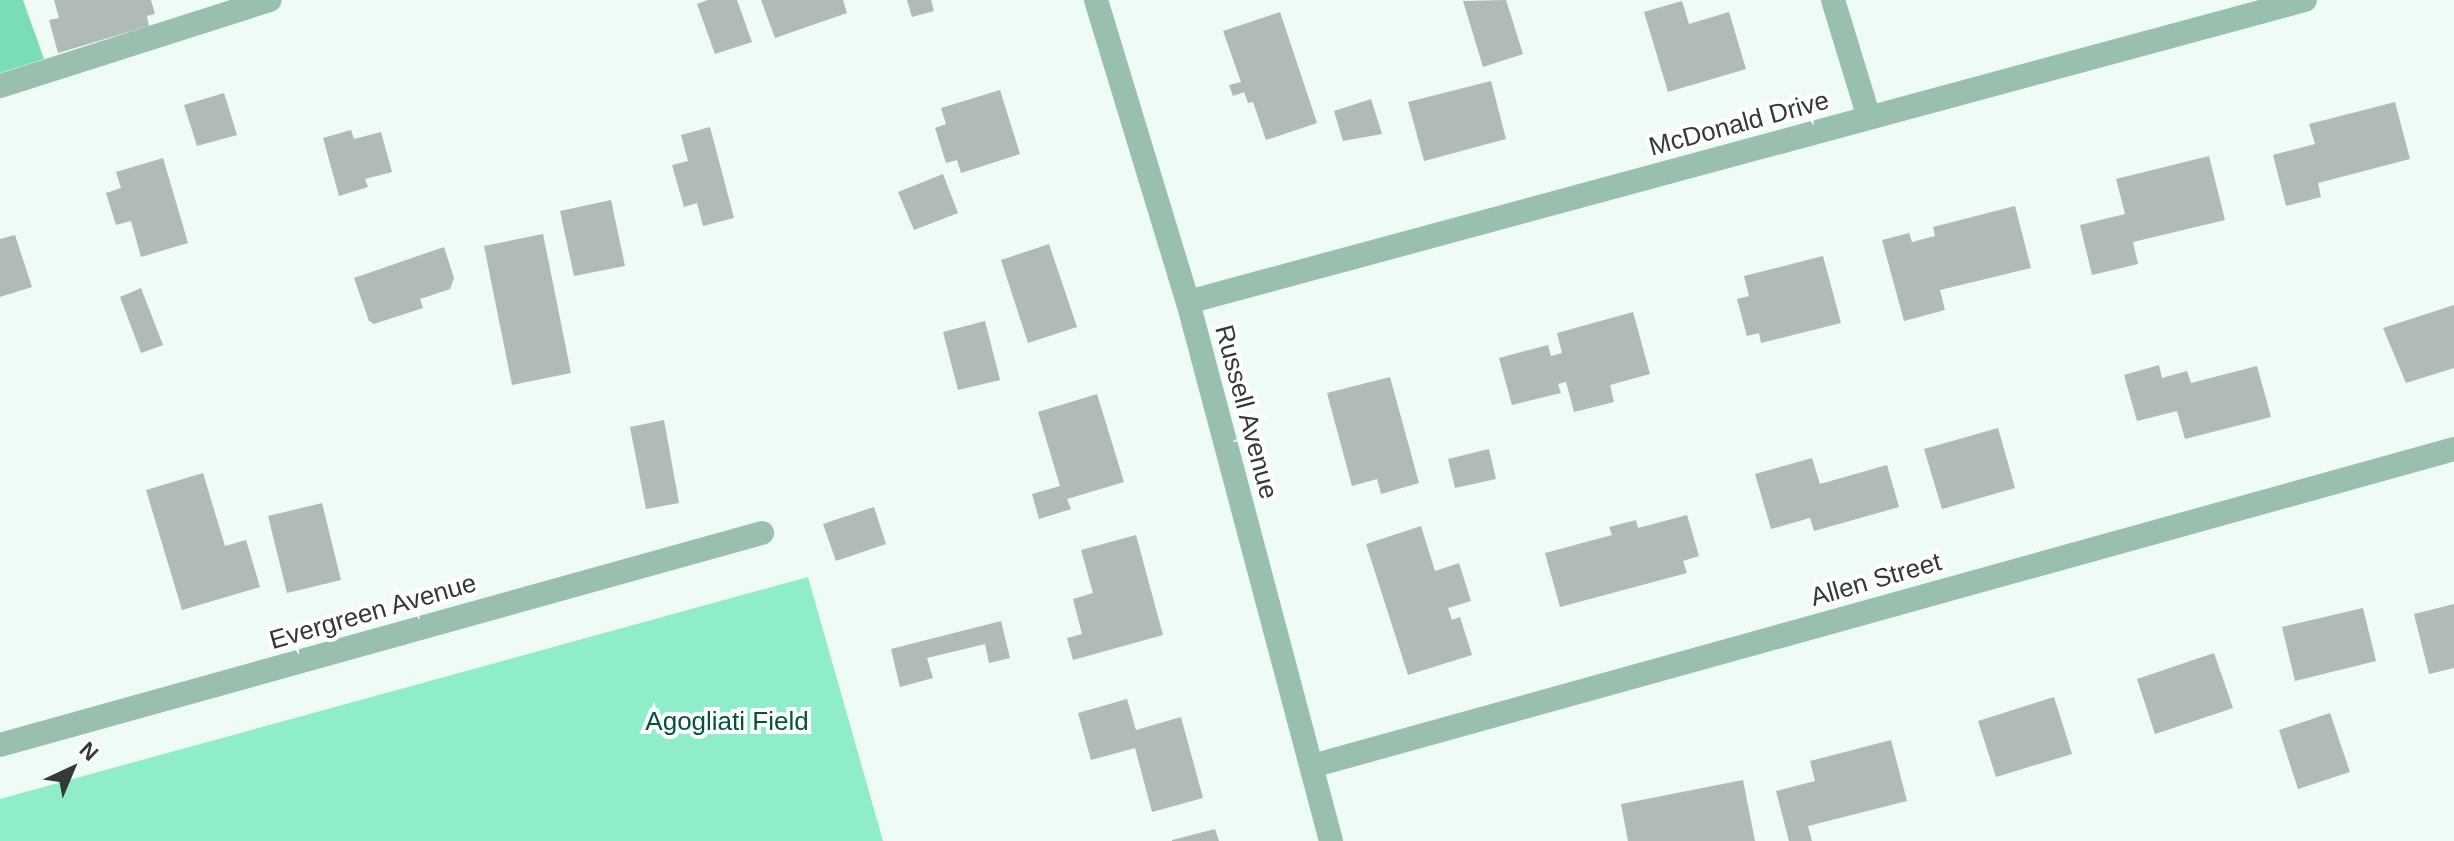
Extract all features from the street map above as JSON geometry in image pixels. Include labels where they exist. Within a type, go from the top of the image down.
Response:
[{"type":"street","points":[[0,86],[270,0]]},
{"type":"street","name":"Russell Avenue","points":[[1096,0],[1188,302],[1331,841]]},
{"type":"street","points":[[1833,0],[1869,118]]},
{"type":"street","name":"McDonald Drive","points":[[1188,302],[2305,0]]},
{"type":"street","name":"Allen Street","points":[[1312,766],[2454,449]]},
{"type":"street","name":"Evergreen Avenue","points":[[0,745],[762,533]]},
{"type":"green space","points":[[0,0],[23,0],[44,59],[0,73]]},
{"type":"green space","name":"Agogliati Field","points":[[808,577],[883,841],[0,841],[0,799]]},
{"type":"building","points":[[54,0],[151,0],[155,14],[147,16],[149,26],[58,53],[49,20],[59,18]]},
{"type":"building","points":[[708,0],[737,0],[752,42],[715,54],[697,4]]},
{"type":"building","points":[[761,0],[843,0],[847,13],[775,38]]},
{"type":"building","points":[[907,0],[931,0],[934,11],[912,17]]},
{"type":"building","points":[[1506,0],[1523,54],[1483,67],[1463,1]]},
{"type":"building","points":[[1682,1],[1689,24],[1729,12],[1746,69],[1668,92],[1644,12]]},
{"type":"building","points":[[1280,12],[1317,123],[1266,140],[1253,102],[1248,103],[1244,92],[1233,96],[1229,85],[1241,82],[1223,31]]},
{"type":"building","points":[[1491,81],[1506,139],[1424,161],[1408,102]]},
{"type":"building","points":[[1000,90],[1020,154],[961,173],[957,160],[946,163],[935,128],[946,124],[941,108]]},
{"type":"building","points":[[224,93],[237,135],[197,146],[184,105]]},
{"type":"building","points":[[1371,99],[1382,134],[1343,141],[1334,111]]},
{"type":"building","points":[[2395,102],[2410,159],[2318,183],[2321,197],[2286,206],[2273,155],[2315,144],[2309,124]]},
{"type":"building","points":[[710,127],[734,218],[703,226],[697,203],[684,207],[672,165],[688,161],[681,135]]},
{"type":"building","points":[[351,130],[354,139],[381,132],[392,172],[365,179],[368,187],[339,196],[323,138]]},
{"type":"building","points":[[2209,156],[2225,220],[2133,242],[2138,264],[2092,275],[2080,225],[2125,214],[2116,179]]},
{"type":"building","points":[[163,158],[188,243],[141,257],[131,221],[116,225],[106,193],[121,188],[116,172]]},
{"type":"building","points":[[943,174],[958,213],[914,230],[898,192]]},
{"type":"building","points":[[611,200],[625,266],[574,276],[560,211]]},
{"type":"building","points":[[2015,206],[2031,268],[1940,290],[1945,310],[1904,321],[1882,240],[1909,233],[1912,242],[1935,236],[1933,227]]},
{"type":"building","points":[[543,234],[571,373],[512,385],[484,246]]},
{"type":"building","points":[[15,235],[32,287],[0,297],[0,239]]},
{"type":"building","points":[[1049,244],[1077,327],[1028,343],[1001,260]]},
{"type":"building","points":[[444,247],[454,278],[450,289],[420,299],[423,308],[374,324],[369,321],[354,278]]},
{"type":"building","points":[[1823,256],[1841,323],[1761,343],[1759,333],[1747,336],[1737,299],[1749,296],[1744,276]]},
{"type":"building","points":[[141,288],[163,345],[141,353],[120,297]]},
{"type":"building","points":[[2454,305],[2454,368],[2406,383],[2383,328]]},
{"type":"building","points":[[1633,312],[1650,374],[1610,385],[1614,402],[1574,412],[1566,382],[1558,384],[1561,393],[1512,405],[1499,358],[1548,345],[1551,356],[1562,353],[1557,333]]},
{"type":"building","points":[[985,321],[1000,380],[958,390],[943,332]]},
{"type":"building","points":[[2159,365],[2162,378],[2187,371],[2191,383],[2257,366],[2271,417],[2185,439],[2177,411],[2137,421],[2124,375]]},
{"type":"building","points":[[1390,377],[1419,483],[1381,494],[1377,479],[1352,486],[1327,393]]},
{"type":"building","points":[[1097,394],[1124,482],[1067,499],[1071,509],[1039,519],[1032,494],[1060,486],[1038,412]]},
{"type":"building","points":[[664,420],[679,503],[646,509],[630,427]]},
{"type":"building","points":[[1998,428],[2015,488],[1942,509],[1924,449]]},
{"type":"building","points":[[1489,449],[1496,479],[1455,488],[1448,459]]},
{"type":"building","points":[[1812,458],[1820,484],[1887,465],[1899,507],[1814,531],[1810,518],[1771,529],[1755,474]]},
{"type":"building","points":[[203,473],[225,546],[246,540],[260,587],[182,610],[146,490]]},
{"type":"building","points":[[322,503],[341,580],[287,593],[268,516]]},
{"type":"building","points":[[874,507],[886,544],[836,561],[823,524]]},
{"type":"building","points":[[1687,515],[1699,556],[1683,561],[1687,573],[1560,607],[1545,553],[1612,535],[1609,527],[1636,520],[1638,528]]},
{"type":"building","points":[[1421,526],[1435,571],[1459,563],[1471,601],[1448,608],[1452,620],[1460,617],[1472,655],[1408,675],[1366,544]]},
{"type":"building","points":[[1136,535],[1163,635],[1073,660],[1067,638],[1082,634],[1073,599],[1093,593],[1081,550]]},
{"type":"building","points":[[2454,604],[2454,668],[2429,674],[2414,614]]},
{"type":"building","points":[[2363,608],[2376,661],[2295,681],[2282,627]]},
{"type":"building","points":[[1001,621],[1010,658],[989,663],[985,644],[927,658],[933,678],[900,687],[891,649]]},
{"type":"building","points":[[2214,653],[2233,708],[2155,734],[2137,679]]},
{"type":"building","points":[[2054,697],[2072,754],[1996,777],[1978,721]]},
{"type":"building","points":[[1127,699],[1136,730],[1181,717],[1203,798],[1152,812],[1135,748],[1091,760],[1078,713]]},
{"type":"building","points":[[2330,713],[2350,772],[2298,789],[2279,730]]},
{"type":"building","points":[[1891,740],[1907,801],[1808,826],[1812,841],[1789,841],[1776,791],[1815,781],[1810,761]]},
{"type":"building","points":[[1743,780],[1755,841],[1628,841],[1621,804]]},
{"type":"building","points":[[1215,829],[1219,841],[1172,841],[1172,840]]}]
